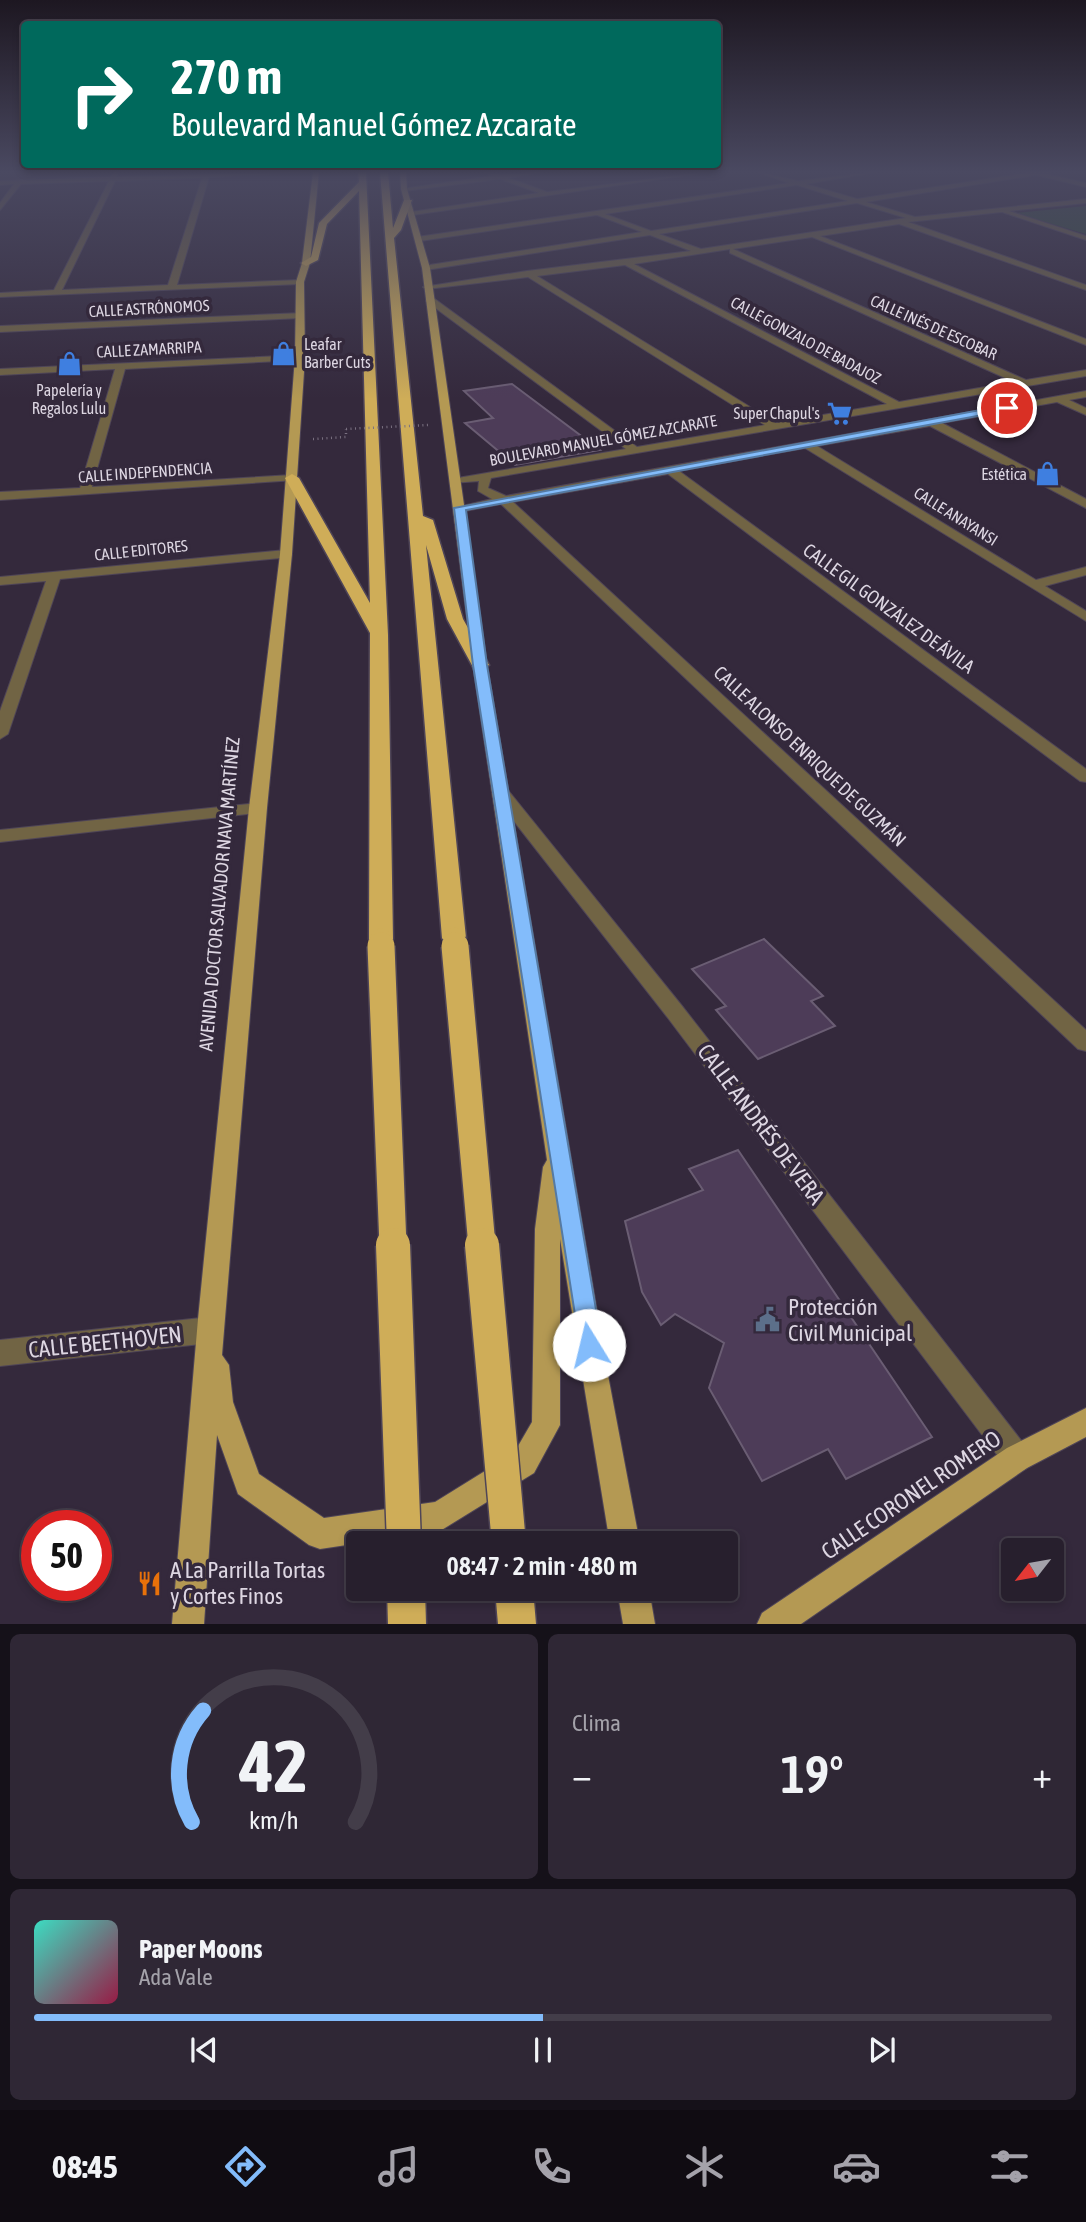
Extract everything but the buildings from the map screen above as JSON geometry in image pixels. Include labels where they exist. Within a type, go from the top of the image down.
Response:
[{"type":"highway","points":[[306,263],[315,258],[317,248]]},
{"type":"highway","points":[[365,248],[379,635],[381,939],[404,1531]]},
{"type":"highway","points":[[391,248],[508,1531]]},
{"type":"highway","points":[[412,472],[455,619],[480,665]]},
{"type":"highway","points":[[292,478],[379,635]]},
{"type":"highway","points":[[406,1601],[407,1623]]},
{"type":"highway","points":[[515,1601],[517,1623]]},
{"type":"main road","name":"AVENIDA DOCTOR SALVADOR NAVA MARTÍNEZ","points":[[188,1623],[210,1330],[258,808],[286,554],[300,357],[300,282],[308,248]]},
{"type":"main road","points":[[421,248],[480,665],[623,1531]]},
{"type":"main road","points":[[210,1330],[219,1402],[248,1485],[320,1534],[440,1516],[524,1463],[546,1425],[547,1229],[558,1147]]},
{"type":"main road","name":"CALLE CORONEL ROMERO","points":[[773,1623],[1017,1458],[1086,1422]]},
{"type":"main road","points":[[635,1601],[639,1623]]},
{"type":"street","points":[[57,292],[79,248]]},
{"type":"street","points":[[172,287],[184,248]]},
{"type":"street","points":[[427,285],[587,248]]},
{"type":"street","points":[[686,248],[698,253],[757,248]]},
{"type":"street","points":[[427,285],[626,263],[731,248]]},
{"type":"street","points":[[846,248],[1086,342]]},
{"type":"street","points":[[979,248],[1086,288]]},
{"type":"street","name":"CALLE INÉS DE ESCOBAR","points":[[733,251],[1086,412]]},
{"type":"street","name":"CALLE GONZALO DE BADAJOZ","points":[[626,263],[897,405]]},
{"type":"street","points":[[527,273],[774,426]]},
{"type":"street","points":[[0,295],[300,282]]},
{"type":"street","points":[[427,285],[635,450]]},
{"type":"street","name":"CALLE ASTRÓNOMOS","points":[[0,329],[300,315]]},
{"type":"street","name":"CALLE ZAMARRIPA","points":[[0,372],[300,357]]},
{"type":"street","points":[[85,491],[121,366]]},
{"type":"street","name":"BOULEVARD MANUEL GÓMEZ AZCARATE","points":[[456,481],[1086,373]]},
{"type":"street","points":[[460,508],[1086,394]]},
{"type":"street","points":[[931,422],[1086,504]]},
{"type":"street","name":"CALLE ANAYANSI","points":[[807,444],[1086,617]]},
{"type":"street","name":"CALLE GIL GONZÁLEZ DE ÁVILA","points":[[670,470],[1086,777]]},
{"type":"street","name":"CALLE ALONSO ENRIQUE DE GUZMÁN","points":[[486,476],[482,489],[505,500],[1086,1043]]},
{"type":"street","name":"CALLE INDEPENDENCIA","points":[[0,496],[292,478]]},
{"type":"street","name":"CALLE EDITORES","points":[[0,581],[286,554]]},
{"type":"street","points":[[1034,586],[1086,571]]},
{"type":"street","points":[[0,734],[54,577]]},
{"type":"street","name":"CALLE ANDRÉS DE VERA","points":[[501,793],[676,1012],[1017,1458]]},
{"type":"street","points":[[0,836],[258,808]]},
{"type":"street","name":"CALLE BEETHOVEN","points":[[0,1353],[210,1330]]},
{"type":"path","points":[[294,440],[346,437],[346,429],[429,425]]},
{"type":"place","name":"Leafar Barber Cuts","points":[[284,353]]},
{"type":"place","name":"Papelería y Regalos Lulu","points":[[69,364]]},
{"type":"place","name":"Super Chapul's","points":[[840,413]]},
{"type":"place","name":"Estética","points":[[1047,474]]},
{"type":"place","name":"Protección Civil Municipal","points":[[768,1320]]},
{"type":"place","name":"A La Parrilla Tortas y Cortes Finos","points":[[150,1583]]},
{"type":"route","points":[[589,1345],[480,665],[460,508],[1007,408]]}]
